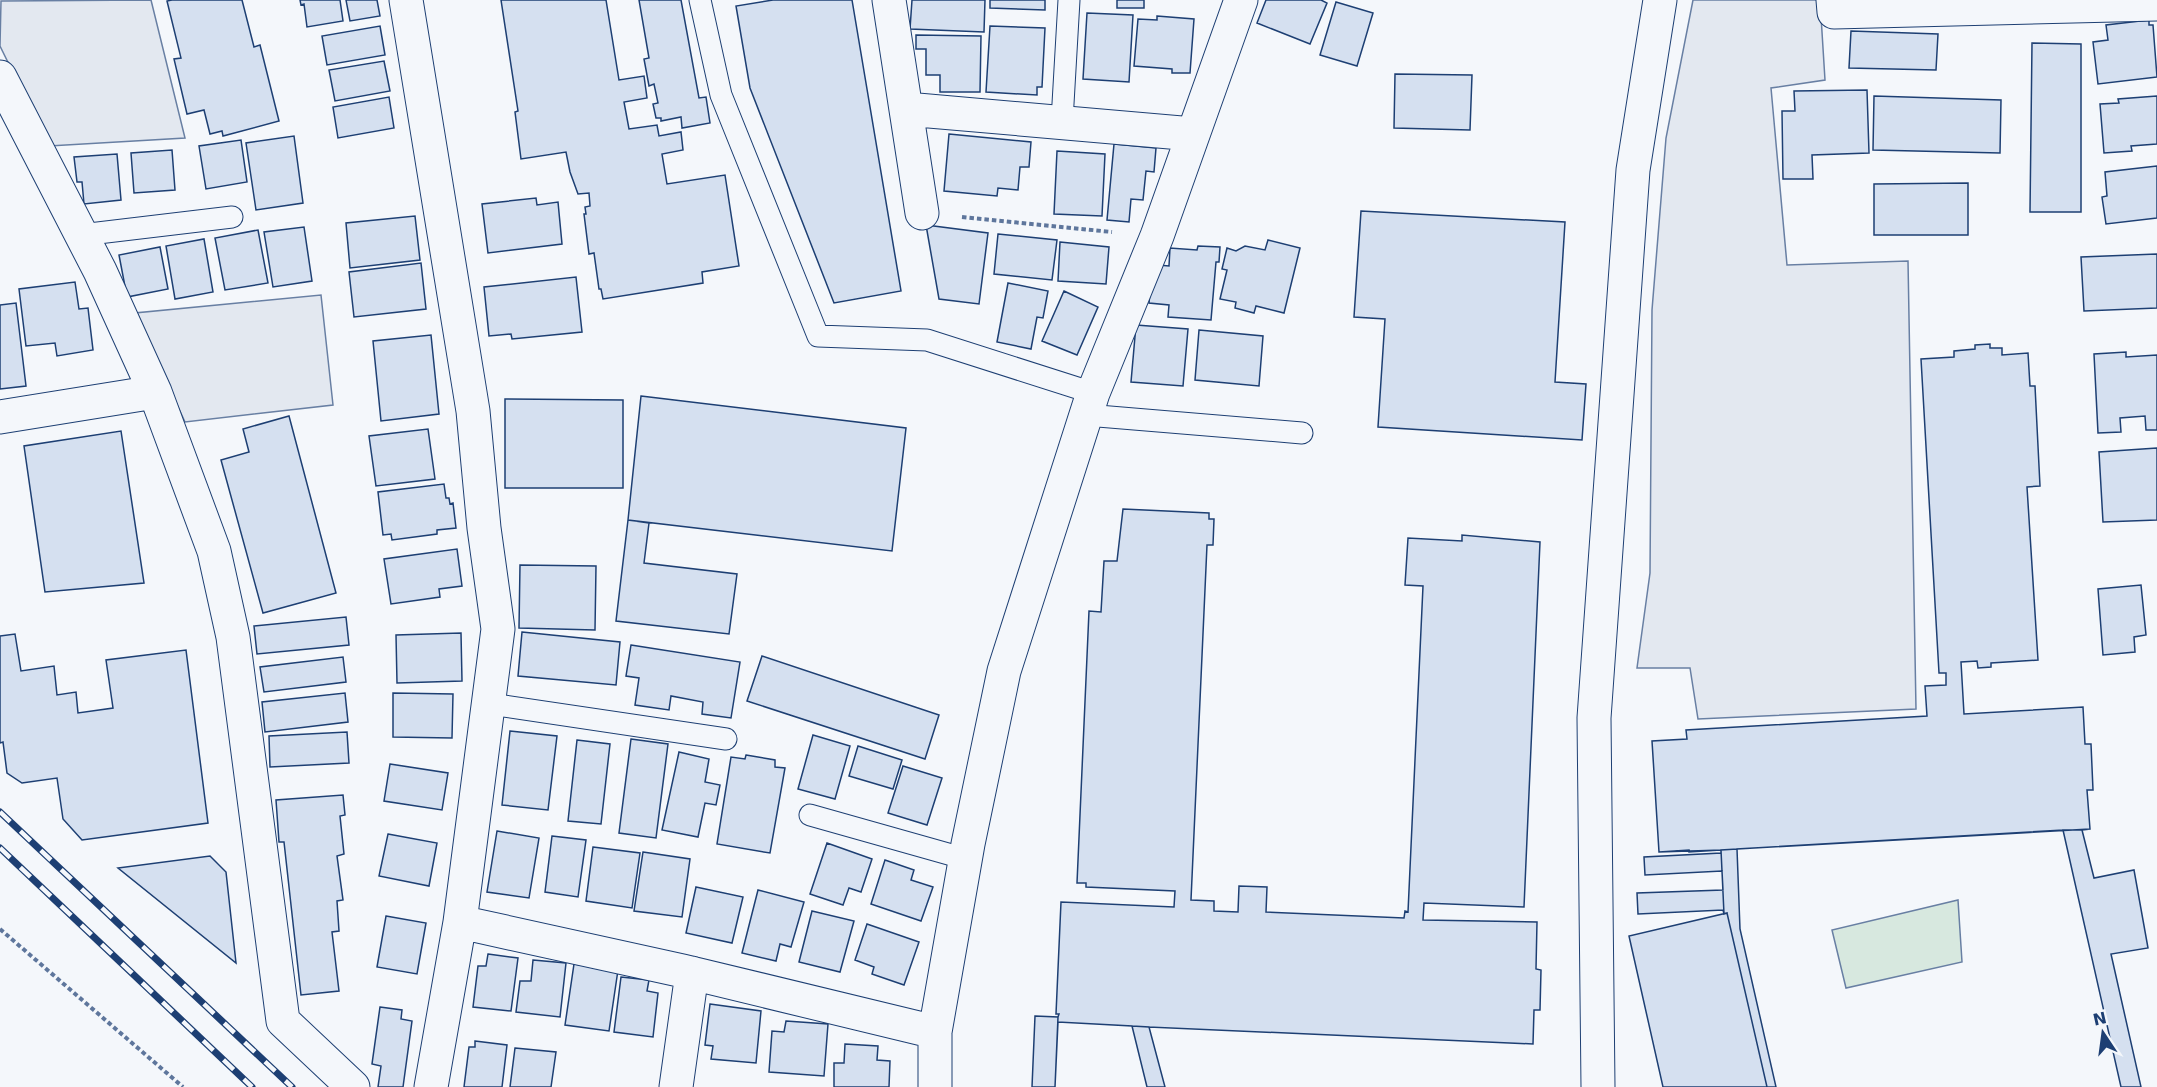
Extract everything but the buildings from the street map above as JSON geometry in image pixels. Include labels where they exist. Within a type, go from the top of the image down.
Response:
[{"type":"street","points":[[406,0],[473,411],[484,528],[498,629],[460,922],[431,1087]]},
{"type":"street","points":[[888,0],[922,213]]},
{"type":"street","points":[[935,1087],[935,1032],[966,859],[1004,671],[1090,404],[1157,236],[1241,0]]},
{"type":"street","points":[[1598,1087],[1594,718],[1633,170],[1660,0]]},
{"type":"street","points":[[1833,0],[1834,12],[2157,4]]},
{"type":"street","points":[[0,77],[81,234],[155,392],[214,551],[233,637],[283,1020],[353,1087]]},
{"type":"street","points":[[906,110],[1062,121],[1193,134]]},
{"type":"street","points":[[0,417],[155,392]]},
{"type":"street","points":[[460,922],[692,973],[935,1032]]},
{"type":"street","points":[[676,1087],[692,973]]},
{"type":"lane","points":[[700,0],[721,95],[818,336],[927,340],[1090,404],[1302,434]]},
{"type":"lane","points":[[1062,121],[1069,0]]},
{"type":"lane","points":[[81,234],[232,217]]},
{"type":"lane","points":[[490,704],[726,739]]},
{"type":"lane","points":[[810,814],[966,859]]},
{"type":"path","points":[[922,213],[1157,236]]},
{"type":"path","points":[[0,929],[183,1087]]},
{"type":"shaded area","points":[[151,0],[185,138],[49,146],[0,46],[1,1]]},
{"type":"shaded area","points":[[1693,0],[1820,0],[1825,80],[1771,88],[1787,265],[1908,261],[1916,709],[1698,719],[1690,668],[1637,668],[1650,573],[1652,310],[1666,138]]},
{"type":"shaded area","points":[[321,295],[333,405],[185,422],[135,313]]},
{"type":"shaded area","points":[[1958,900],[1962,962],[1846,988],[1832,930]]},
{"type":"railway","points":[[0,812],[292,1087]]},
{"type":"railway","points":[[0,848],[252,1087]]}]
